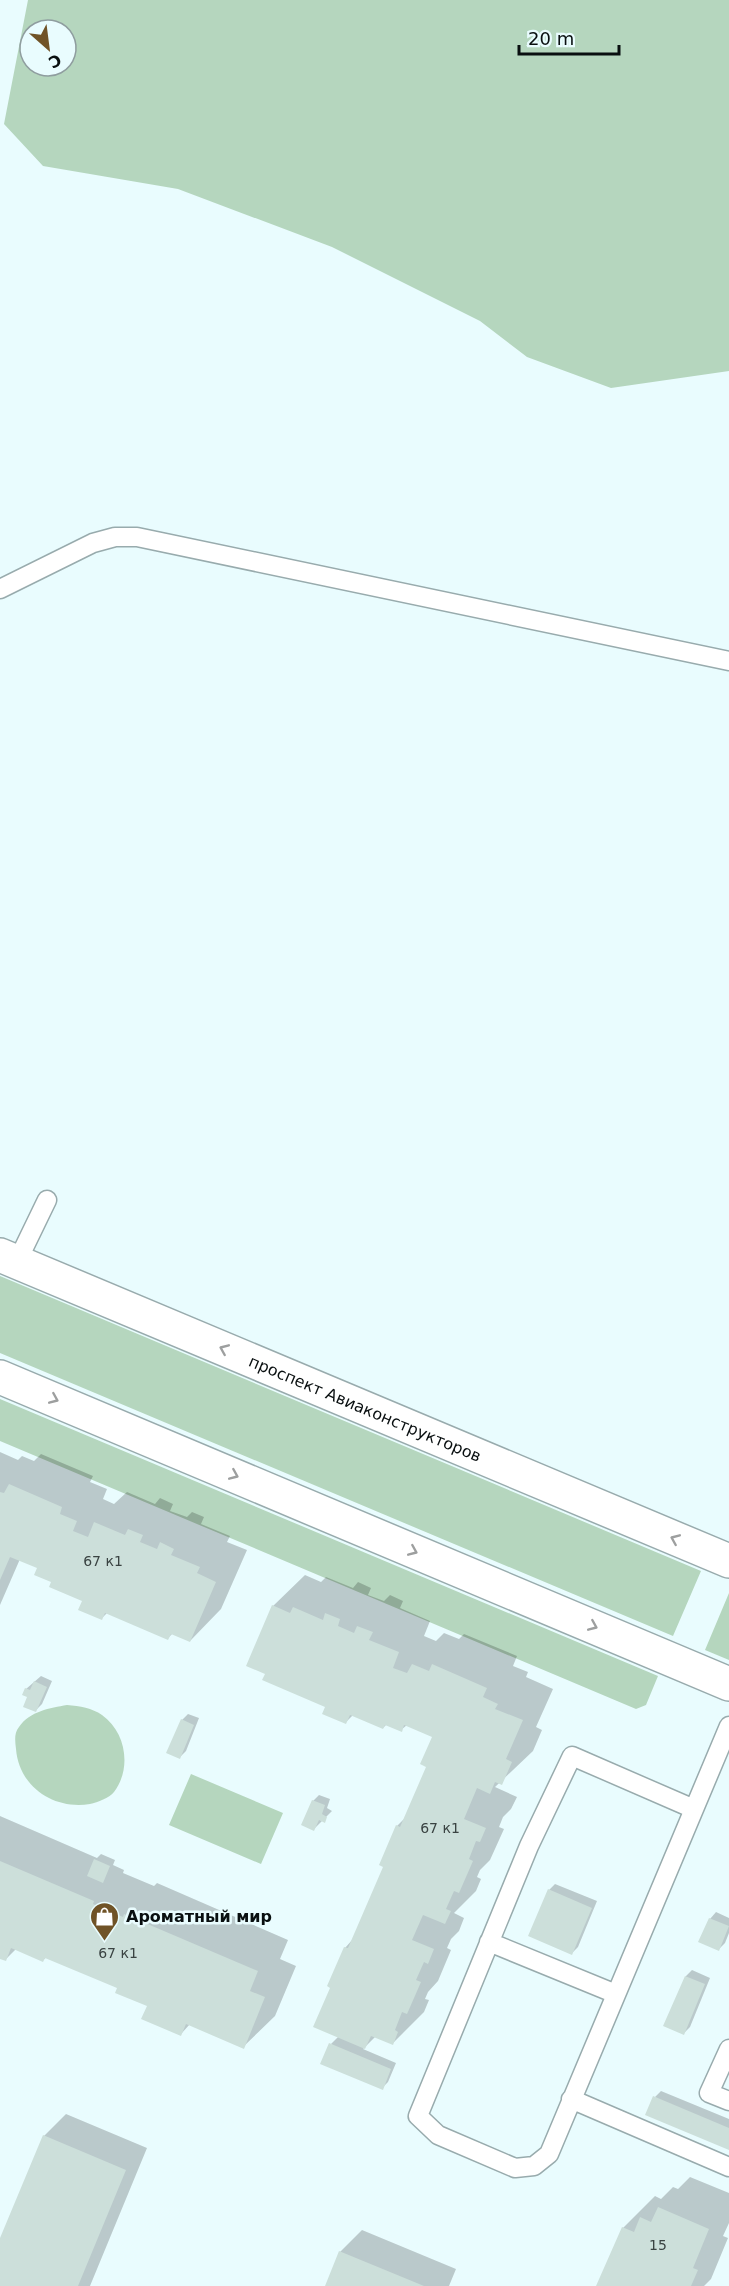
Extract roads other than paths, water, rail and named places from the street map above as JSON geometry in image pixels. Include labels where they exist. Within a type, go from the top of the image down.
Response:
[{"type":"street","name":"проспект Авиаконструкторов","points":[[8,1258],[729,1562]]},
{"type":"street","points":[[0,1377],[729,1683]]},
{"type":"lane","points":[[0,589],[93,543],[115,537],[137,537],[729,661]]},
{"type":"lane","points":[[8,1258],[47,1200]]},
{"type":"lane","points":[[694,1809],[572,1756],[529,1846],[418,2116],[438,2136],[515,2168],[534,2166],[549,2154],[729,1726]]},
{"type":"lane","points":[[489,1942],[616,1994]]},
{"type":"lane","points":[[729,2049],[709,2093],[729,2101]]},
{"type":"lane","points":[[571,2099],[729,2168]]},
{"type":"place","name":"Ароматный мир","points":[[105,1942]]}]
